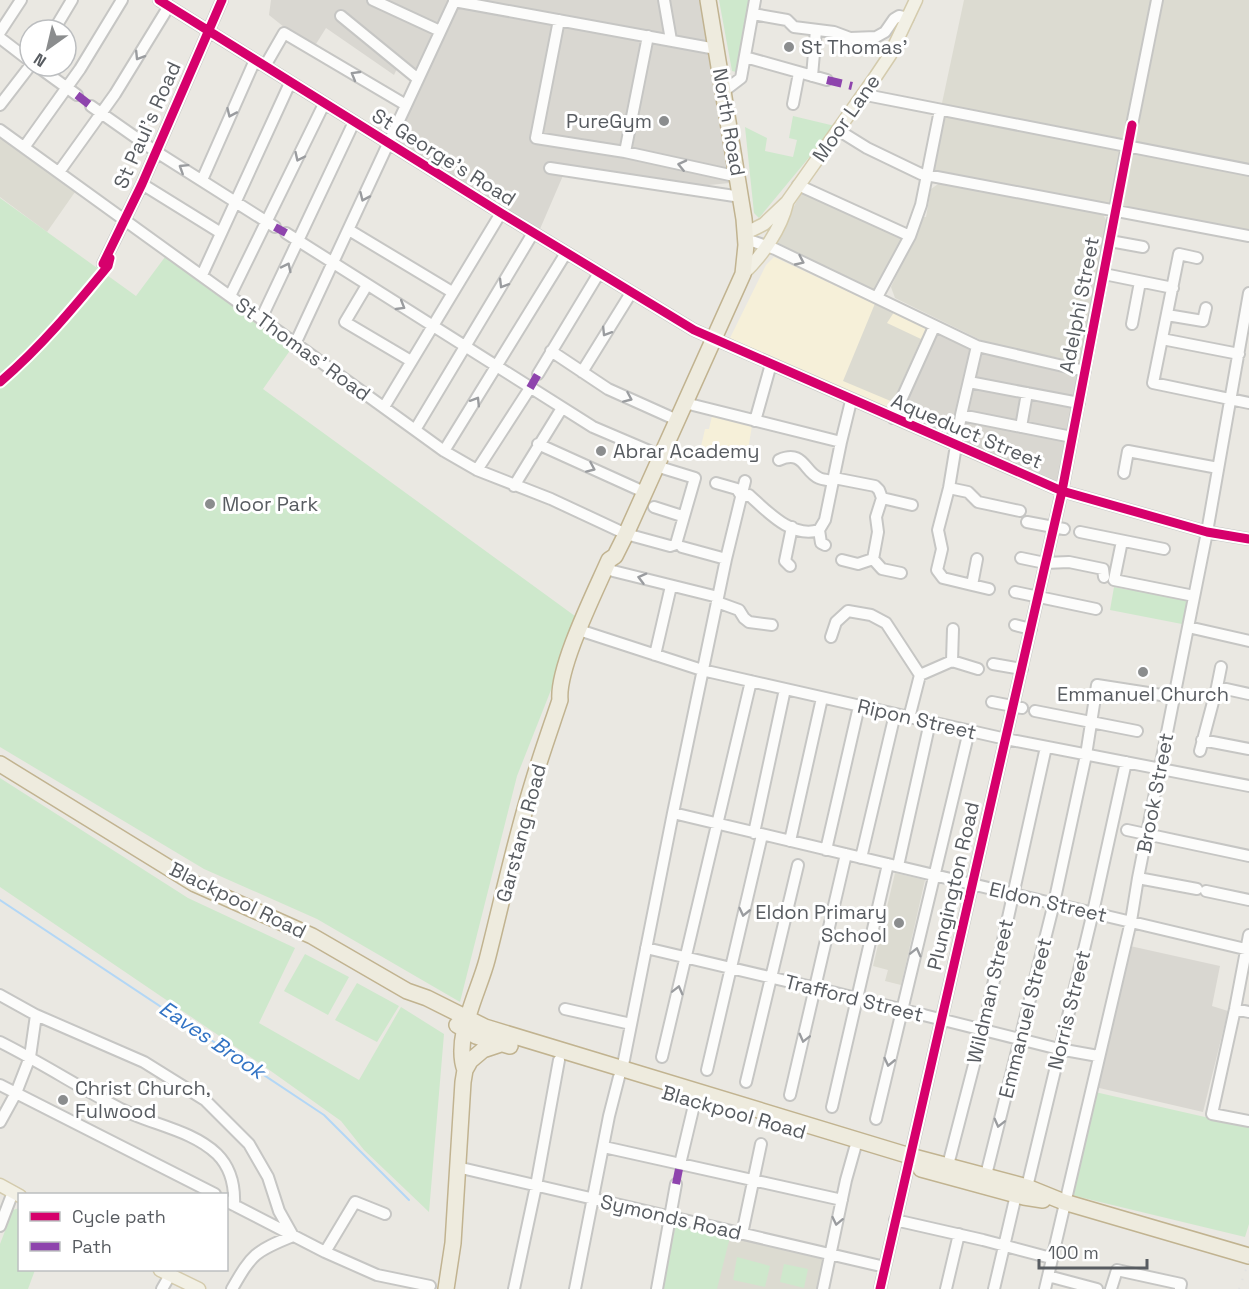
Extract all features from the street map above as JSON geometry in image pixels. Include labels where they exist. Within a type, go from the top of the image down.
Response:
[{"type":"highway","name":"North Road","points":[[708,0],[738,177],[746,239]]},
{"type":"highway","name":"Moor Lane","points":[[714,339],[743,274],[746,239]]},
{"type":"highway","name":"Garstang Road","points":[[447,1289],[453,1243],[459,1119],[468,1065],[462,1057],[532,784],[560,700],[567,692],[584,632],[644,492],[714,339]]},
{"type":"highway","name":"Blackpool Road","points":[[0,764],[195,884],[312,936],[417,995],[444,1007],[471,1027],[909,1160],[1249,1256]]},
{"type":"highway","name":"Garstang Road","points":[[471,1027],[474,997],[485,967]]},
{"type":"highway","name":"Blackpool Road","points":[[417,995],[429,1008],[501,1044],[621,1074],[695,1101],[855,1148],[909,1160],[948,1165],[986,1175],[1021,1191]]},
{"type":"highway","points":[[444,1007],[464,1004],[474,997]]},
{"type":"highway","points":[[468,1065],[483,1050],[501,1044]]},
{"type":"main road","name":"Moor Lane","points":[[746,239],[787,202],[865,93],[890,55],[916,0]]},
{"type":"main road","name":"Moor Lane","points":[[743,274],[758,259],[784,215],[787,202]]},
{"type":"main road","points":[[746,239],[768,231],[779,223]]},
{"type":"main road","points":[[0,1185],[16,1194]]},
{"type":"main road","points":[[165,1272],[199,1289]]},
{"type":"street","points":[[0,32],[21,0]]},
{"type":"street","points":[[61,18],[72,0]]},
{"type":"street","points":[[25,146],[80,69],[122,0]]},
{"type":"street","name":"St George's Road","points":[[159,0],[566,254],[694,330],[714,339]]},
{"type":"street","name":"St Paul's Road","points":[[104,264],[142,184],[222,0]]},
{"type":"street","points":[[373,0],[440,31]]},
{"type":"street","points":[[295,344],[454,0],[716,49]]},
{"type":"street","points":[[664,0],[670,40]]},
{"type":"street","points":[[724,91],[741,78],[755,0]]},
{"type":"street","points":[[1132,126],[1157,0]]},
{"type":"street","points":[[59,172],[102,113],[169,6]]},
{"type":"street","points":[[753,14],[787,20],[794,27],[834,32],[850,38],[876,37],[885,32],[899,16],[908,18]]},
{"type":"street","points":[[341,16],[418,79]]},
{"type":"street","points":[[560,20],[536,138],[625,152],[738,177]]},
{"type":"street","points":[[812,76],[816,30]]},
{"type":"street","points":[[265,66],[284,33],[406,105]]},
{"type":"street","points":[[625,152],[648,36]]},
{"type":"street","points":[[0,38],[18,52]]},
{"type":"street","points":[[745,57],[827,80]]},
{"type":"street","points":[[202,180],[255,60]]},
{"type":"street","points":[[793,104],[799,73]]},
{"type":"street","points":[[0,105],[21,78]]},
{"type":"street","points":[[54,78],[77,96]]},
{"type":"street","points":[[202,275],[290,83]]},
{"type":"street","points":[[865,93],[940,110],[1249,170]]},
{"type":"street","points":[[230,296],[271,224],[324,104]]},
{"type":"street","points":[[91,105],[155,151],[271,224]]},
{"type":"street","points":[[877,297],[910,236],[921,205],[940,110]]},
{"type":"street","points":[[261,319],[354,122]]},
{"type":"street","name":"St Thomas' Road","points":[[0,130],[444,451],[477,470],[552,499],[626,534],[670,546],[686,546],[726,559]]},
{"type":"street","points":[[838,130],[867,148],[928,176],[1249,236]]},
{"type":"street","name":"Adelphi Street","points":[[1062,492],[1127,146]]},
{"type":"street","points":[[550,168],[741,197]]},
{"type":"street","points":[[142,184],[221,233]]},
{"type":"street","points":[[798,185],[910,236]]},
{"type":"street","points":[[384,407],[501,213]]},
{"type":"street","points":[[349,230],[452,292]]},
{"type":"street","points":[[286,233],[593,427],[695,478],[682,516],[686,546]]},
{"type":"street","points":[[415,430],[533,233]]},
{"type":"street","points":[[746,239],[766,245],[977,346],[1085,371]]},
{"type":"street","points":[[1110,241],[1143,247]]},
{"type":"street","points":[[444,451],[566,254]]},
{"type":"street","points":[[1197,258],[1179,255],[1153,383],[1249,403]]},
{"type":"street","points":[[538,374],[599,273]]},
{"type":"street","points":[[1104,274],[1173,288]]},
{"type":"street","points":[[1132,324],[1140,282]]},
{"type":"street","points":[[367,285],[345,322],[411,361]]},
{"type":"street","points":[[582,372],[631,293]]},
{"type":"street","name":"Brook Street","points":[[1045,1289],[1131,921],[1146,834],[1207,532],[1248,300]]},
{"type":"street","points":[[1167,315],[1203,321],[1206,308]]},
{"type":"street","points":[[893,418],[934,327]]},
{"type":"street","name":"Aqueduct Street","points":[[714,339],[1062,492],[1207,532],[1249,539]]},
{"type":"street","points":[[1162,339],[1239,354]]},
{"type":"street","points":[[977,346],[949,488],[938,530],[942,549],[937,570],[943,578],[989,589]]},
{"type":"street","points":[[551,351],[608,389],[677,420]]},
{"type":"street","points":[[755,421],[771,364]]},
{"type":"street","points":[[969,381],[1079,403]]},
{"type":"street","points":[[477,470],[530,388]]},
{"type":"street","points":[[1021,427],[1027,393]]},
{"type":"street","points":[[825,545],[821,543],[819,530],[825,520],[851,400]]},
{"type":"street","points":[[685,403],[841,442]]},
{"type":"street","points":[[514,486],[562,408]]},
{"type":"street","points":[[962,415],[1072,437]]},
{"type":"street","points":[[538,444],[644,492]]},
{"type":"street","points":[[1124,473],[1128,451],[1218,468]]},
{"type":"street","points":[[779,460],[785,458],[803,461],[817,478],[875,486],[879,490],[882,498],[876,518],[878,532],[873,559]]},
{"type":"street","points":[[575,1289],[627,1046],[702,670],[745,481]]},
{"type":"street","points":[[716,483],[737,489],[742,497]]},
{"type":"street","points":[[949,488],[968,492],[978,502],[1020,511]]},
{"type":"street","name":"Plungington Road","points":[[880,1289],[1006,739],[1017,707],[1022,669],[1045,563],[1059,528],[1062,492]]},
{"type":"street","points":[[742,497],[749,495],[783,524],[811,531],[819,530]]},
{"type":"street","points":[[882,498],[912,505]]},
{"type":"street","points":[[654,507],[682,516]]},
{"type":"street","points":[[1027,522],[1059,528]]},
{"type":"street","points":[[790,566],[785,561],[792,527]]},
{"type":"street","points":[[1080,532],[1164,549]]},
{"type":"street","points":[[1109,579],[1122,541]]},
{"type":"street","points":[[1021,558],[1045,563],[1069,562],[1103,569],[1109,579],[1194,596]]},
{"type":"street","points":[[842,560],[858,564],[873,559]]},
{"type":"street","points":[[873,559],[882,569],[901,573]]},
{"type":"street","points":[[972,585],[977,560]]},
{"type":"street","points":[[614,563],[671,586],[718,600],[739,610],[749,622],[772,625]]},
{"type":"street","points":[[655,655],[671,586]]},
{"type":"street","points":[[1015,591],[1096,609]]},
{"type":"street","points":[[831,637],[836,622],[848,611],[871,615],[886,622],[920,675],[909,718]]},
{"type":"street","points":[[1016,625],[1031,629]]},
{"type":"street","points":[[1188,627],[1249,640]]},
{"type":"street","points":[[952,661],[953,629]]},
{"type":"street","name":"Ripon Street","points":[[584,632],[702,670],[822,698],[1006,739],[1249,786]]},
{"type":"street","points":[[920,675],[952,661],[978,669]]},
{"type":"street","points":[[993,664],[1022,669]]},
{"type":"street","points":[[1221,667],[1201,746],[1249,749]]},
{"type":"street","points":[[663,1052],[751,681]]},
{"type":"street","name":"Emmanuel Street","points":[[986,1175],[1054,903],[1086,755],[1097,685],[1174,697]]},
{"type":"street","points":[[1217,687],[1249,694]]},
{"type":"street","points":[[707,1071],[731,969],[785,689]]},
{"type":"street","points":[[790,841],[822,698]]},
{"type":"street","points":[[992,702],[1017,707]]},
{"type":"street","points":[[826,850],[859,706]]},
{"type":"street","points":[[1035,711],[1137,731]]},
{"type":"street","points":[[861,858],[895,714]]},
{"type":"street","points":[[833,1105],[857,998],[930,722]]},
{"type":"street","points":[[877,1117],[969,731]]},
{"type":"street","name":"Wildman Street","points":[[948,1165],[983,1029],[1046,747]]},
{"type":"street","name":"Norris Street","points":[[994,1289],[1021,1191],[1032,1164],[1093,912],[1126,762]]},
{"type":"street","name":"Eldon Street","points":[[673,813],[1248,950]]},
{"type":"street","points":[[1127,830],[1249,856]]},
{"type":"street","points":[[791,1091],[846,855]]},
{"type":"street","points":[[746,1079],[798,865]]},
{"type":"street","points":[[1138,878],[1249,900]]},
{"type":"street","points":[[1249,935],[1248,950],[1212,1114],[1249,1121]]},
{"type":"street","name":"Trafford Street","points":[[646,948],[1098,1056]]},
{"type":"street","points":[[0,995],[36,1015],[144,1062],[205,1100],[249,1144],[268,1177],[279,1210],[293,1236]]},
{"type":"street","points":[[565,1009],[631,1024]]},
{"type":"street","points":[[1235,1010],[1249,1012]]},
{"type":"street","points":[[0,1122],[16,1093],[30,1057],[36,1015]]},
{"type":"street","points":[[0,1042],[119,1109],[180,1132],[212,1151],[231,1175],[235,1191],[230,1203],[325,1252],[377,1275],[430,1286]]},
{"type":"street","points":[[514,1289],[559,1060]]},
{"type":"street","points":[[0,1085],[213,1193]]},
{"type":"street","points":[[680,1164],[695,1101]]},
{"type":"street","points":[[742,1234],[761,1144]]},
{"type":"street","points":[[604,1147],[842,1200]]},
{"type":"street","points":[[823,1289],[855,1148]]},
{"type":"street","name":"Symonds Road","points":[[458,1167],[885,1267]]},
{"type":"street","points":[[657,1289],[676,1184]]},
{"type":"street","points":[[0,1226],[16,1194]]},
{"type":"street","points":[[325,1252],[355,1202],[385,1214]]},
{"type":"street","points":[[895,1220],[1052,1258]]},
{"type":"street","points":[[946,1289],[959,1234]]},
{"type":"street","points":[[232,1289],[252,1256],[271,1244],[293,1236]]},
{"type":"street","points":[[1111,1289],[1118,1270],[1183,1286]]},
{"type":"street","points":[[162,1289],[165,1272]]},
{"type":"street","points":[[1048,1276],[1097,1289]]},
{"type":"shaded area","points":[[271,0],[452,0],[417,76],[400,62],[394,75],[326,28],[316,44],[294,35],[269,15]]},
{"type":"shaded area","points":[[460,0],[704,0],[730,169],[730,183],[657,190],[565,171],[540,229],[393,142]]},
{"type":"shaded area","points":[[964,0],[1249,0],[1249,233],[933,180],[886,295],[900,303],[887,323],[921,339],[893,402],[843,381],[876,301],[772,246],[803,190],[907,231],[929,164]]},
{"type":"shaded area","points":[[0,136],[75,192],[47,232],[0,197]]},
{"type":"shaded area","points":[[941,182],[1102,213],[1108,223],[1081,362],[995,347],[895,298],[891,287],[926,217],[931,189]]},
{"type":"shaded area","points":[[774,257],[936,330],[897,414],[730,338],[766,265]]},
{"type":"shaded area","points":[[936,330],[1080,375],[1059,487],[897,414]]},
{"type":"shaded area","points":[[712,416],[752,426],[746,461],[700,451],[705,429],[709,429]]},
{"type":"shaded area","name":"Eldon Primary School","points":[[895,873],[925,880],[901,985],[885,981],[888,970],[873,966]]},
{"type":"shaded area","points":[[1130,946],[1220,966],[1212,1006],[1228,1011],[1203,1112],[1095,1087]]},
{"type":"shaded area","points":[[676,1224],[824,1258],[817,1289],[663,1289]]},
{"type":"green space","points":[[719,0],[749,0],[736,72],[732,71]]},
{"type":"green space","points":[[793,116],[835,126],[759,218],[754,213],[745,127],[767,138],[765,151],[793,157],[797,140],[789,138]]},
{"type":"green space","name":"Moor Park","points":[[0,198],[136,296],[165,257],[291,349],[263,389],[579,619],[517,776],[460,1002],[317,919],[204,869],[0,747]]},
{"type":"green space","points":[[1131,585],[1193,597],[1187,625],[1110,610],[1114,587],[1129,590]]},
{"type":"green space","points":[[0,778],[188,898],[295,948],[259,1023],[359,1080],[401,1007],[444,1034],[429,1212],[364,1150],[341,1121],[0,887]]},
{"type":"green space","points":[[305,954],[349,977],[328,1015],[284,991]]},
{"type":"green space","points":[[357,983],[399,1006],[377,1042],[335,1020]]},
{"type":"green space","points":[[1095,1092],[1249,1127],[1249,1224],[1245,1237],[1071,1195]]},
{"type":"green space","points":[[18,1208],[18,1271],[35,1271],[28,1289],[0,1289],[0,1244],[13,1210]]},
{"type":"green space","points":[[676,1224],[730,1237],[717,1289],[663,1289]]},
{"type":"green space","points":[[737,1257],[770,1266],[765,1287],[733,1280]]},
{"type":"green space","points":[[784,1264],[808,1269],[804,1288],[780,1282]]},
{"type":"waterway","name":"Eaves Brook","points":[[0,900],[324,1115],[409,1200]]},
{"type":"railway","points":[[1239,1289],[1249,1261]]},
{"type":"marked path","points":[[827,80],[852,86]]},
{"type":"marked path","points":[[77,95],[91,106]]},
{"type":"marked path","points":[[275,227],[286,233]]},
{"type":"marked path","points":[[530,388],[538,374]]},
{"type":"marked path","points":[[676,1184],[680,1164]]},
{"type":"cycle path","points":[[159,0],[694,330],[1062,491],[1207,532],[1249,539]]},
{"type":"cycle path","points":[[103,264],[142,184],[222,0]]},
{"type":"cycle path","points":[[880,1289],[1062,491],[1132,125]]},
{"type":"cycle path","points":[[0,382],[43,341],[70,311],[108,266],[110,258]]},
{"type":"place","name":"St Thomas'","points":[[789,47]]},
{"type":"place","name":"PureGym","points":[[664,121]]},
{"type":"place","name":"Abrar Academy","points":[[601,451]]},
{"type":"place","name":"Moor Park","points":[[210,504]]},
{"type":"place","name":"Emmanuel Church","points":[[1143,672]]},
{"type":"place","name":"Eldon Primary School","points":[[899,923]]},
{"type":"place","name":"Christ Church, Fulwood","points":[[63,1100]]}]
